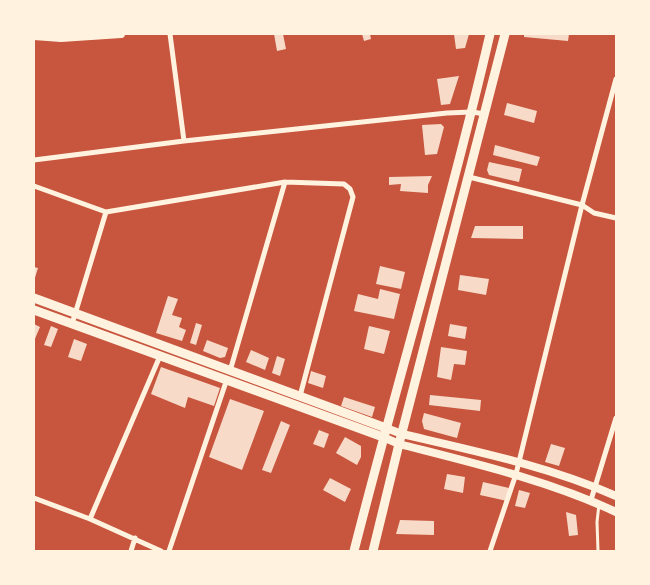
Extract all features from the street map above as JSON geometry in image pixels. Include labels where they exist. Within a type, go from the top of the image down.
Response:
[{"type":"main road","points":[[354,551],[383,437],[472,112],[490,34]]},
{"type":"main road","points":[[373,551],[505,34]]},
{"type":"main road","points":[[34,298],[386,428]]},
{"type":"main road","points":[[34,310],[383,437]]},
{"type":"street","points":[[34,36],[61,38],[121,34]]},
{"type":"street","points":[[170,34],[184,141]]},
{"type":"street","points":[[490,551],[516,474],[582,205],[616,79]]},
{"type":"street","points":[[34,160],[184,141],[447,113],[472,112],[485,114]]},
{"type":"street","points":[[468,176],[582,205],[594,213],[616,218]]},
{"type":"street","points":[[170,551],[227,381],[285,182]]},
{"type":"street","points":[[34,186],[106,212],[285,182],[344,184],[350,189],[353,197],[300,396]]},
{"type":"street","points":[[72,324],[106,212]]},
{"type":"street","points":[[90,519],[160,356]]},
{"type":"street","points":[[591,500],[616,418]]},
{"type":"street","points":[[386,428],[402,434],[519,461],[596,487],[616,496]]},
{"type":"street","points":[[383,437],[399,444],[516,474],[591,500],[616,512]]},
{"type":"street","points":[[34,498],[90,519],[161,551]]},
{"type":"street","points":[[131,551],[135,538]]},
{"type":"lane","points":[[598,551],[597,522],[599,504]]},
{"type":"building","points":[[274,34],[283,34],[286,49],[277,51]]},
{"type":"building","points":[[362,34],[370,34],[371,39],[364,41]]},
{"type":"building","points":[[454,34],[469,34],[465,48],[456,49]]},
{"type":"building","points":[[524,34],[569,34],[568,41],[524,37]]},
{"type":"building","points":[[459,76],[450,104],[441,105],[437,79]]},
{"type":"building","points":[[507,103],[537,111],[534,123],[504,115]]},
{"type":"building","points":[[441,124],[444,127],[437,154],[425,155],[422,125]]},
{"type":"building","points":[[495,145],[540,157],[537,166],[493,155]]},
{"type":"building","points":[[489,162],[522,169],[519,182],[489,175],[487,170]]},
{"type":"building","points":[[432,176],[428,185],[428,193],[400,191],[401,184],[389,185],[389,177]]},
{"type":"building","points":[[475,226],[523,226],[523,239],[471,238]]},
{"type":"building","points":[[380,266],[405,272],[401,289],[376,284]]},
{"type":"building","points":[[34,267],[38,268],[34,281]]},
{"type":"building","points":[[460,275],[489,279],[486,295],[458,290]]},
{"type":"building","points":[[380,289],[400,294],[394,319],[354,311],[358,294],[378,299]]},
{"type":"building","points":[[168,296],[178,299],[172,315],[182,318],[179,327],[186,330],[182,341],[156,333]]},
{"type":"building","points":[[196,323],[202,325],[196,345],[190,343]]},
{"type":"building","points":[[34,324],[40,327],[34,341]]},
{"type":"building","points":[[450,324],[467,327],[465,339],[448,336]]},
{"type":"building","points":[[51,326],[58,329],[51,347],[44,345]]},
{"type":"building","points":[[369,326],[390,331],[384,354],[364,349]]},
{"type":"building","points":[[74,339],[87,344],[81,361],[68,357]]},
{"type":"building","points":[[207,340],[228,348],[225,357],[220,358],[203,351]]},
{"type":"building","points":[[441,347],[467,351],[465,365],[454,364],[451,380],[437,377]]},
{"type":"building","points":[[251,350],[269,358],[265,370],[246,362]]},
{"type":"building","points":[[277,356],[285,359],[280,376],[272,373]]},
{"type":"building","points":[[161,367],[220,388],[214,406],[188,397],[185,408],[151,394]]},
{"type":"building","points":[[311,371],[326,376],[323,388],[308,383]]},
{"type":"building","points":[[430,395],[481,400],[480,411],[429,405]]},
{"type":"building","points":[[344,397],[375,407],[372,417],[341,406]]},
{"type":"building","points":[[230,399],[264,411],[242,470],[209,457]]},
{"type":"building","points":[[424,413],[461,423],[457,438],[424,429],[422,421]]},
{"type":"building","points":[[281,421],[290,425],[271,473],[262,470]]},
{"type":"building","points":[[319,430],[329,434],[324,448],[313,444]]},
{"type":"building","points":[[345,437],[361,446],[361,457],[357,465],[336,453]]},
{"type":"building","points":[[551,444],[565,448],[559,466],[545,462]]},
{"type":"building","points":[[447,474],[465,477],[463,493],[444,489]]},
{"type":"building","points":[[330,478],[351,489],[345,502],[323,490]]},
{"type":"building","points":[[483,482],[509,488],[507,501],[480,495]]},
{"type":"building","points":[[519,490],[530,493],[525,508],[515,506]]},
{"type":"building","points":[[566,512],[576,515],[578,535],[569,536]]},
{"type":"building","points":[[400,520],[434,521],[434,535],[396,534]]}]
